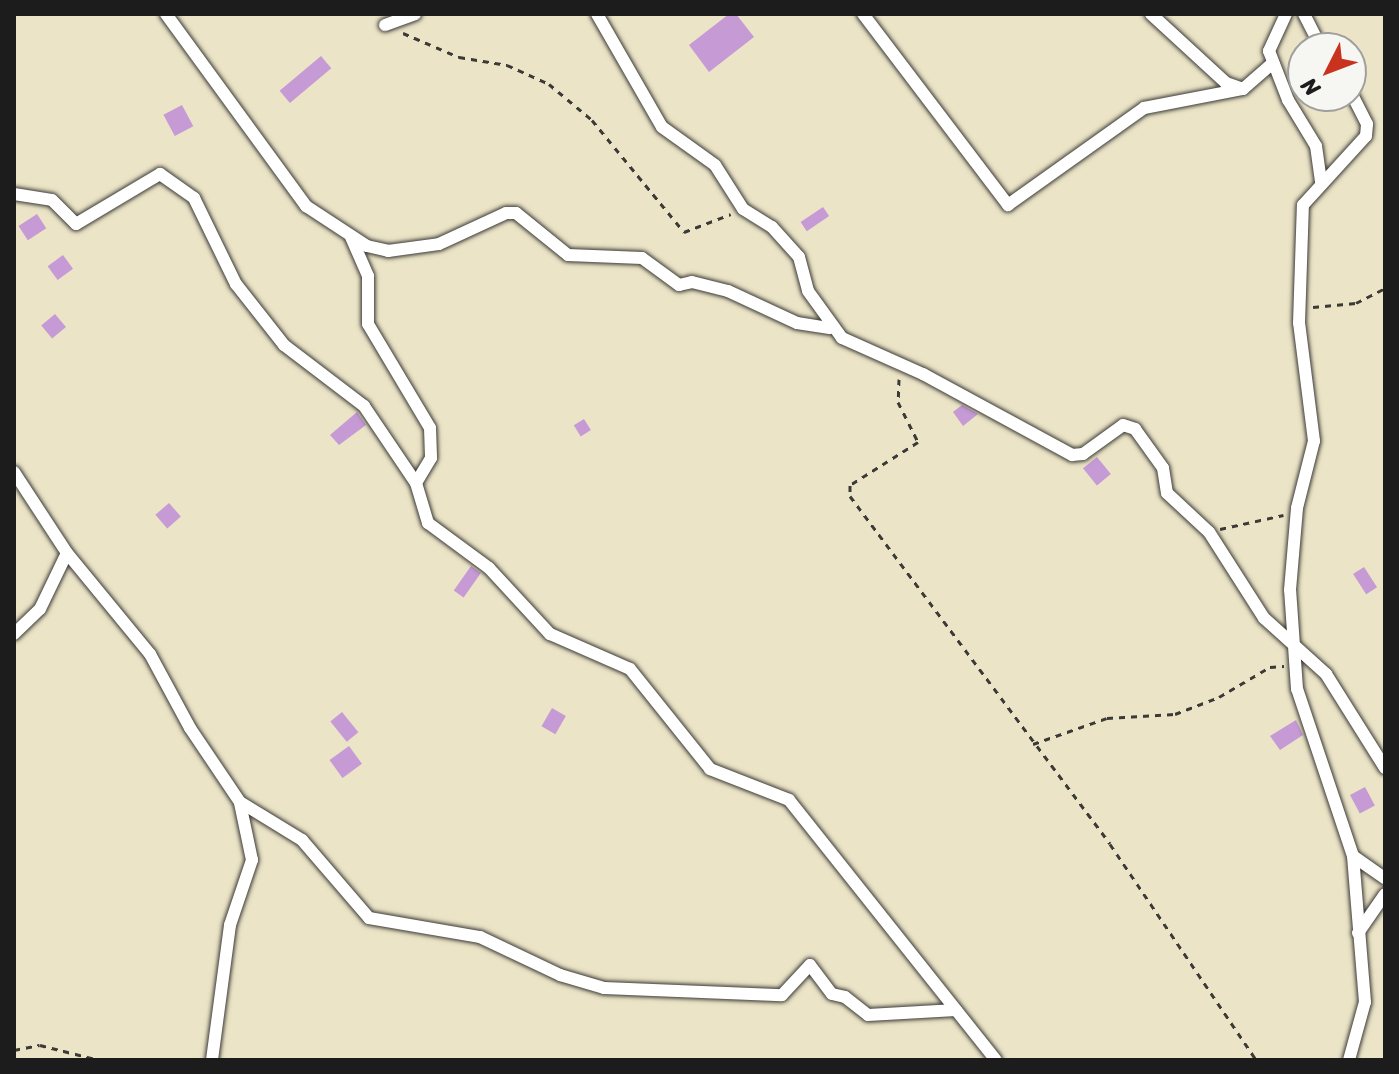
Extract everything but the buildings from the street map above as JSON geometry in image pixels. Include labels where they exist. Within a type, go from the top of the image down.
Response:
[{"type":"street","points":[[166,14],[297,195],[350,235],[380,250],[426,246],[516,213],[568,255],[642,258],[679,285],[692,282],[728,291],[797,323],[830,328],[1072,455],[1083,454],[1129,424],[1163,468],[1167,493],[1209,532],[1243,580],[1255,608],[1294,649],[1326,674],[1385,768]]},
{"type":"street","points":[[385,25],[415,14]]},
{"type":"street","points":[[597,14],[662,127],[715,165],[743,209],[772,227],[799,257],[808,291],[830,328]]},
{"type":"street","points":[[863,14],[1008,205],[1144,108],[1243,89],[1272,64]]},
{"type":"street","points":[[1151,14],[1218,77],[1243,89]]},
{"type":"street","points":[[1286,14],[1272,35],[1272,64],[1316,146],[1321,182]]},
{"type":"street","points":[[1304,14],[1313,32]]},
{"type":"street","points":[[1349,1060],[1365,1002],[1353,856],[1303,713],[1294,668],[1290,590],[1297,508],[1314,441],[1298,309],[1303,205],[1366,136],[1367,124],[1361,112]]},
{"type":"street","points":[[14,194],[52,200],[76,224],[165,174],[202,207],[214,243],[258,314],[284,345],[364,406],[416,483],[428,523],[489,568],[550,634],[630,669],[710,769],[789,800],[996,1060]]},
{"type":"street","points":[[350,235],[371,289],[368,324],[430,428],[431,458],[416,483]]},
{"type":"street","points":[[14,472],[67,553],[150,654],[190,728],[240,802],[252,860],[230,925],[212,1060]]},
{"type":"street","points":[[14,634],[40,609],[67,553]]},
{"type":"street","points":[[240,802],[309,846],[369,918],[480,937],[580,982],[604,988],[782,995],[810,965],[832,994],[845,997],[868,1015],[956,1010]]},
{"type":"street","points":[[1353,856],[1385,878]]},
{"type":"street","points":[[1358,933],[1385,894]]},
{"type":"path","points":[[385,25],[459,57],[507,65],[549,84],[592,120],[684,232],[743,209]]},
{"type":"path","points":[[1298,309],[1356,303],[1385,288]]},
{"type":"path","points":[[901,365],[898,402],[918,442],[848,490],[1151,902],[1256,1060]]},
{"type":"path","points":[[1209,532],[1276,518],[1297,508]]},
{"type":"path","points":[[1033,744],[1107,718],[1175,714],[1219,697],[1270,667],[1294,668]]},
{"type":"path","points":[[14,1050],[40,1045],[99,1060]]}]
